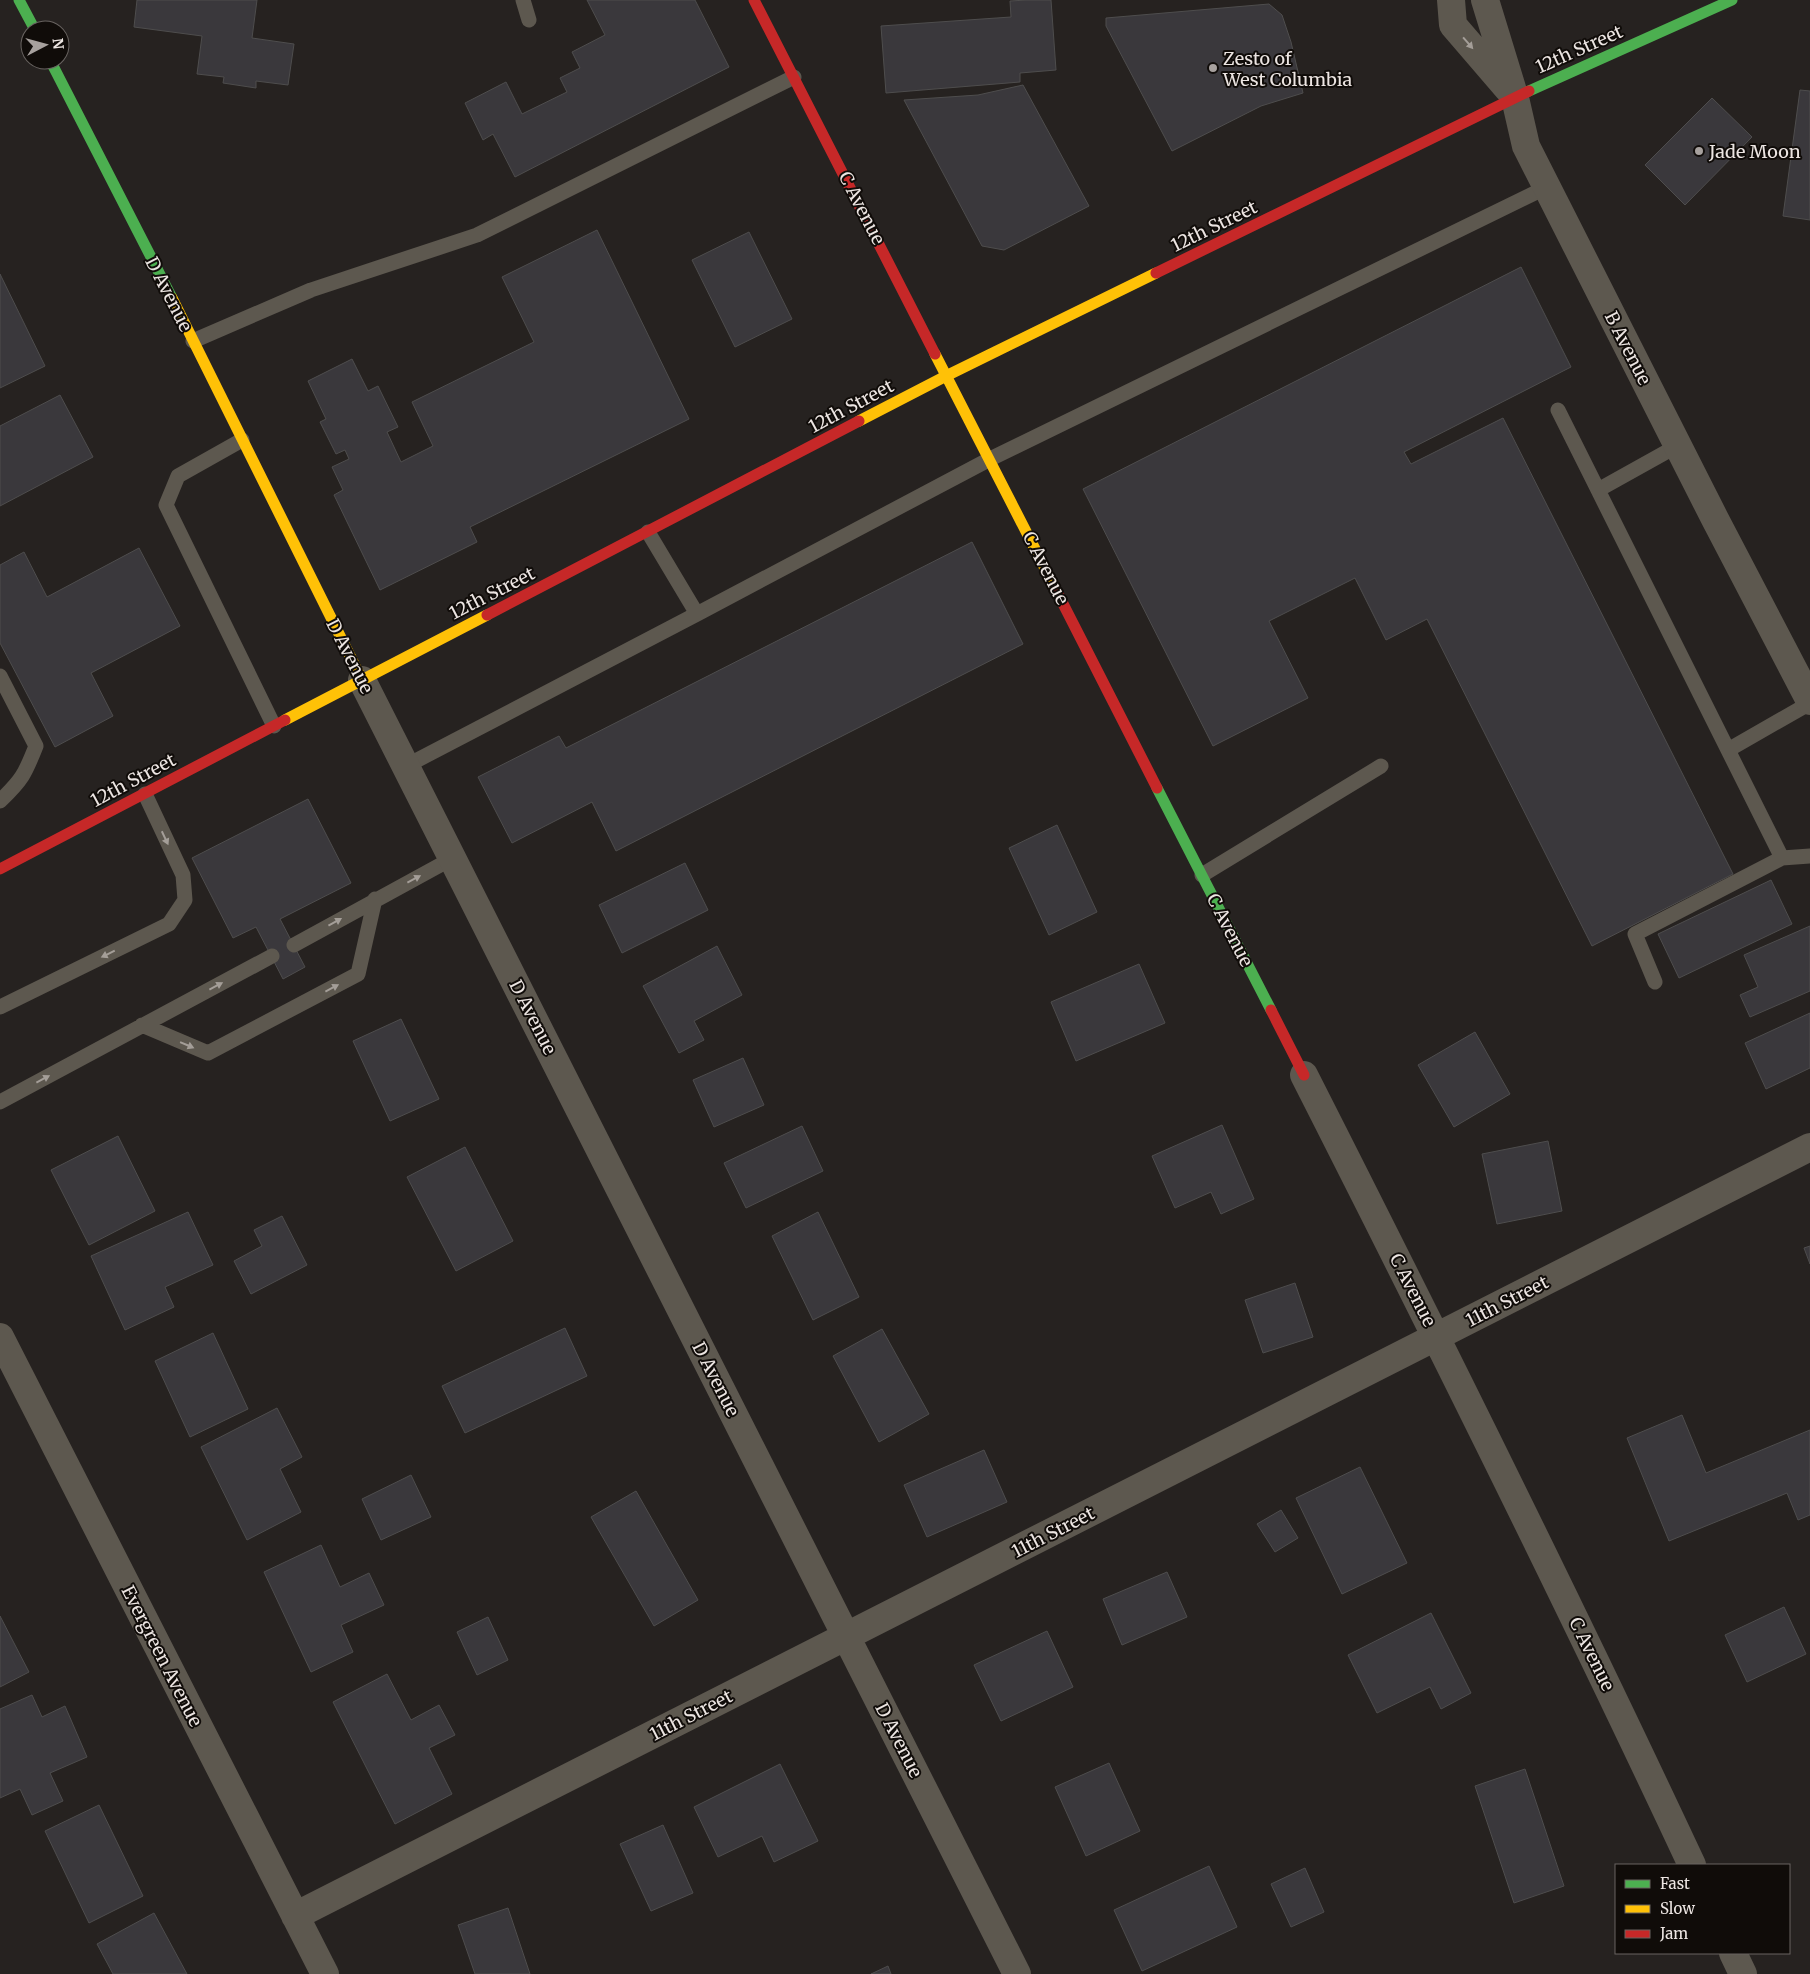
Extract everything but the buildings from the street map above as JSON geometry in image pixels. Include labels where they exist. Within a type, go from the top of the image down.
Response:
[{"type":"main road","points":[[20,0],[30,20]]},
{"type":"main road","name":"C Avenue","points":[[754,0],[948,375],[1304,1076]]},
{"type":"main road","name":"12th Street","points":[[0,869],[948,375],[1515,98],[1732,0]]},
{"type":"main road","name":"D Avenue","points":[[55,70],[362,680]]},
{"type":"street","name":"B Avenue","points":[[1451,0],[1453,25],[1515,98],[1526,146],[1810,702]]},
{"type":"street","points":[[1485,0],[1515,98]]},
{"type":"street","name":"D Avenue","points":[[362,680],[1017,1974]]},
{"type":"street","name":"C Avenue","points":[[1304,1076],[1437,1337],[1692,1864]]},
{"type":"street","name":"11th Street","points":[[295,1916],[1810,1147]]},
{"type":"street","name":"Evergreen Avenue","points":[[1,1343],[325,1974]]},
{"type":"street","points":[[1733,1954],[1743,1974]]},
{"type":"lane","points":[[523,0],[529,20]]},
{"type":"lane","points":[[193,341],[311,290],[477,235],[794,77]]},
{"type":"lane","points":[[406,766],[990,459],[1547,187]]},
{"type":"lane","points":[[1558,410],[1782,858]]},
{"type":"lane","points":[[242,440],[178,476],[166,505],[274,726]]},
{"type":"lane","points":[[1598,490],[1678,446]]},
{"type":"lane","points":[[648,532],[697,614]]},
{"type":"lane","points":[[0,676],[36,746],[25,774],[16,786],[0,801]]},
{"type":"lane","points":[[1728,750],[1810,702]]},
{"type":"lane","points":[[1202,876],[1381,766]]},
{"type":"lane","points":[[0,1007],[169,924],[185,900],[183,876],[145,794]]},
{"type":"lane","points":[[1654,982],[1635,934],[1782,858],[1810,856]]},
{"type":"lane","points":[[294,945],[453,858]]},
{"type":"lane","points":[[142,1025],[208,1053],[358,974],[376,899]]},
{"type":"lane","points":[[0,1102],[272,956]]},
{"type":"traffic: fast","points":[[19,0],[30,20]]},
{"type":"traffic: fast","points":[[1529,91],[1732,0]]},
{"type":"traffic: fast","points":[[55,70],[172,298]]},
{"type":"traffic: fast","points":[[1157,788],[1271,1010]]},
{"type":"traffic: slow","points":[[859,421],[1156,273]]},
{"type":"traffic: slow","points":[[172,298],[362,680]]},
{"type":"traffic: slow","points":[[935,354],[1055,588]]},
{"type":"traffic: slow","points":[[285,720],[487,615]]},
{"type":"traffic: jam","points":[[754,0],[935,354]]},
{"type":"traffic: jam","points":[[1156,273],[1529,91]]},
{"type":"traffic: jam","points":[[487,615],[859,421]]},
{"type":"traffic: jam","points":[[1055,588],[1157,788]]},
{"type":"traffic: jam","points":[[0,869],[285,720]]},
{"type":"traffic: jam","points":[[1271,1010],[1304,1075]]},
{"type":"place","name":"Zesto of West Columbia","points":[[1213,68]]},
{"type":"place","name":"Jade Moon","points":[[1699,151]]}]
